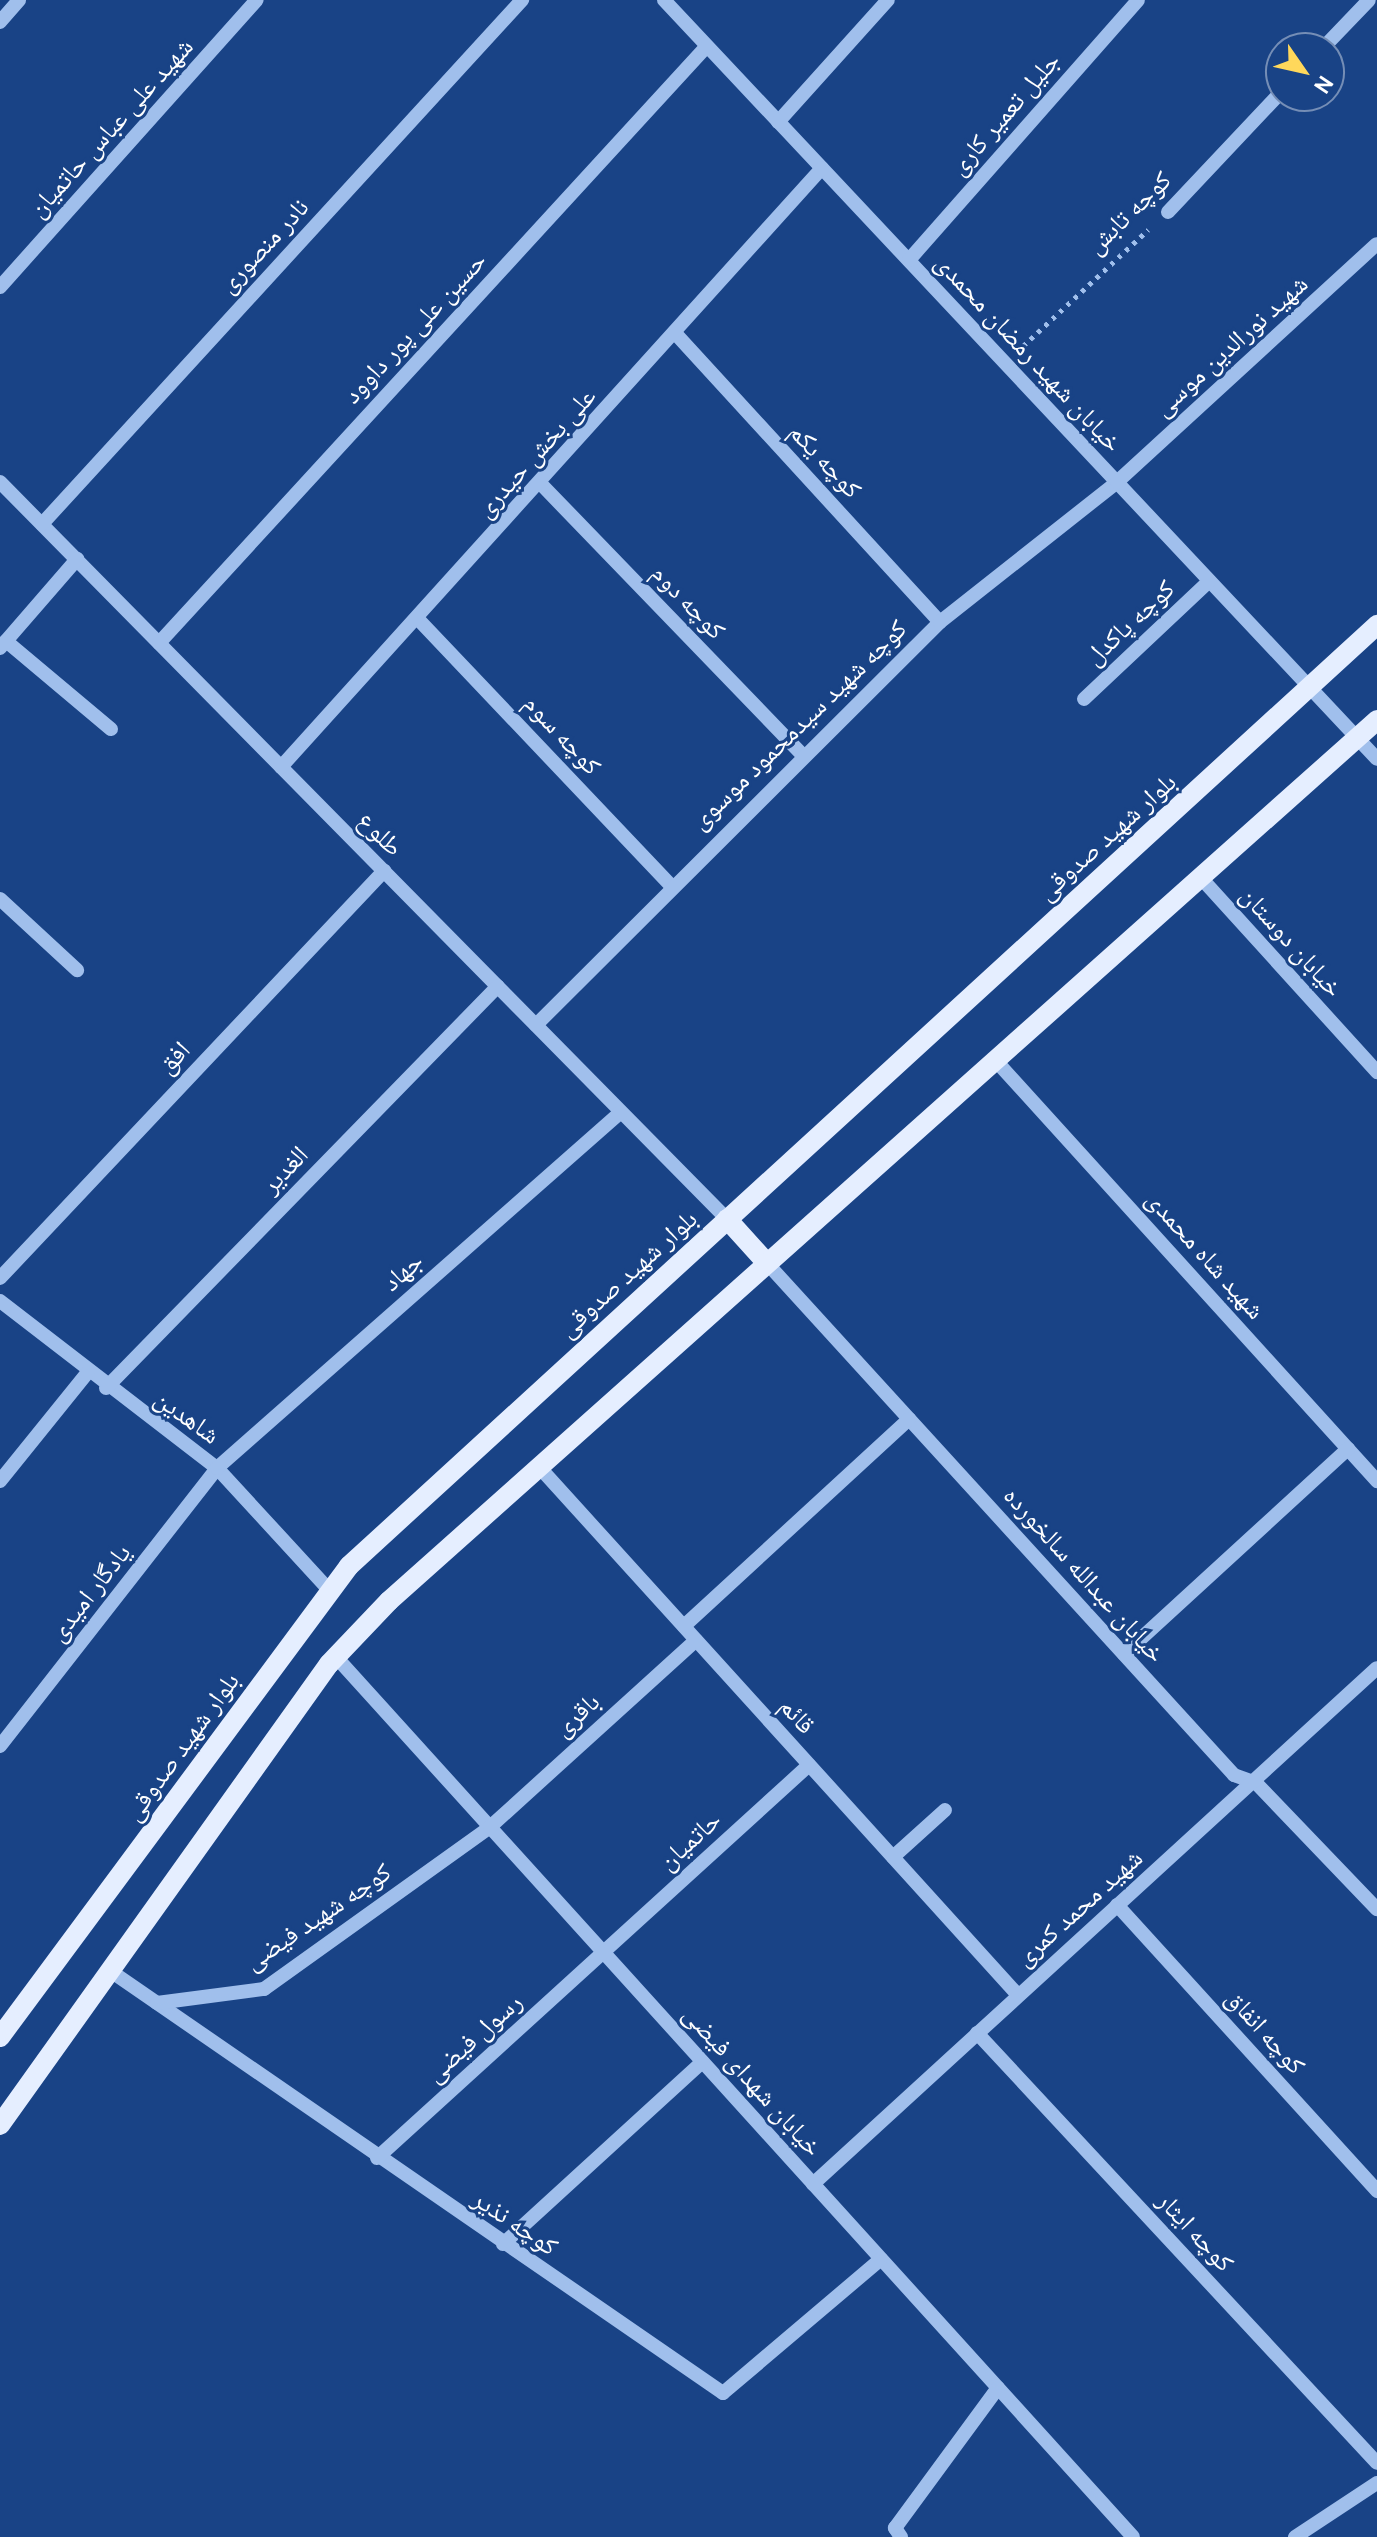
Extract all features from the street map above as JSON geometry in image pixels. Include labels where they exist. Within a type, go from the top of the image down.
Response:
[{"type":"main road","name":"بلوار شهید صدوقی","points":[[0,2037],[330,1591],[727,1219],[1377,625]]},
{"type":"main road","points":[[0,2125],[336,1657],[765,1261],[997,1062],[1377,720]]},
{"type":"main road","points":[[727,1219],[765,1261]]},
{"type":"street","points":[[0,22],[19,0]]},
{"type":"street","name":"شهید علی عباس حاتمیان","points":[[0,287],[257,0]]},
{"type":"street","name":"نادر منصوری","points":[[42,524],[522,0]]},
{"type":"street","points":[[778,122],[888,0]]},
{"type":"street","name":"جلیل تعمیر کاری","points":[[909,260],[1138,0]]},
{"type":"street","points":[[1338,32],[1369,0]]},
{"type":"street","name":"خیابان شهید رمضان محمدی","points":[[672,3],[707,46],[1377,759]]},
{"type":"street","name":"حسین علی پور داوود","points":[[159,643],[707,46]]},
{"type":"street","name":"کوچه تابش","points":[[1168,212],[1265,109]]},
{"type":"street","name":"علی بخش حیدری","points":[[281,767],[541,484],[822,168]]},
{"type":"street","name":"شهید نورالدین موسی","points":[[1117,482],[1377,244]]},
{"type":"street","name":"کوچه یکم","points":[[675,333],[940,622]]},
{"type":"street","name":"طلوع","points":[[0,482],[727,1219]]},
{"type":"street","name":"کوچه شهید سیدمحمود موسوی","points":[[536,1025],[801,753],[940,622],[1117,482]]},
{"type":"street","name":"کوچه دوم","points":[[541,484],[801,753]]},
{"type":"street","points":[[77,559],[3,645],[111,729]]},
{"type":"street","name":"کوچه پاکدل","points":[[1084,699],[1209,581]]},
{"type":"street","name":"کوچه سوم","points":[[417,618],[671,886]]},
{"type":"street","name":"افق","points":[[0,1278],[384,871]]},
{"type":"street","name":"خیابان دوستان","points":[[1202,879],[1377,1072]]},
{"type":"street","points":[[0,899],[77,970]]},
{"type":"street","name":"الغدیر","points":[[106,1388],[498,986]]},
{"type":"street","name":"شهید شاه محمدی","points":[[997,1062],[1348,1449],[1374,1473]]},
{"type":"street","name":"جهاد","points":[[217,1468],[621,1112]]},
{"type":"street","name":"خیابان عبدالله سالخورده","points":[[765,1261],[1234,1775],[1256,1783],[1377,1909]]},
{"type":"street","name":"شاهدین","points":[[0,1301],[106,1388],[217,1468],[330,1591]]},
{"type":"street","points":[[0,1481],[87,1373]]},
{"type":"street","points":[[684,1626],[909,1419]]},
{"type":"street","points":[[1124,1654],[1348,1449]]},
{"type":"street","name":"یادگار امیدی","points":[[0,1746],[217,1468]]},
{"type":"street","name":"قائم","points":[[541,1469],[1018,1995]]},
{"type":"street","name":"باقری","points":[[490,1827],[696,1640]]},
{"type":"street","name":"خیابان شهدای فیضی","points":[[336,1657],[1133,2537]]},
{"type":"street","name":"شهید محمد کمری","points":[[813,2184],[1117,1905],[1256,1783],[1377,1668]]},
{"type":"street","name":"حاتمیان","points":[[604,1953],[809,1765]]},
{"type":"street","points":[[893,1857],[945,1810]]},
{"type":"street","name":"کوچه شهید فیضی","points":[[157,2003],[264,1989],[490,1827]]},
{"type":"street","name":"کوچه انفاق","points":[[1117,1905],[1377,2191]]},
{"type":"street","name":"رسول فیضی","points":[[377,2158],[604,1953]]},
{"type":"street","name":"کوچه نذیر","points":[[112,1972],[377,2158],[723,2393],[881,2259]]},
{"type":"street","name":"کوچه ایثار","points":[[977,2033],[1377,2463]]},
{"type":"street","points":[[503,2244],[702,2062]]},
{"type":"street","points":[[901,2537],[895,2528],[998,2388]]},
{"type":"street","points":[[1296,2537],[1377,2483]]},
{"type":"path","name":"کوچه تابش","points":[[1005,364],[1168,212]]}]
